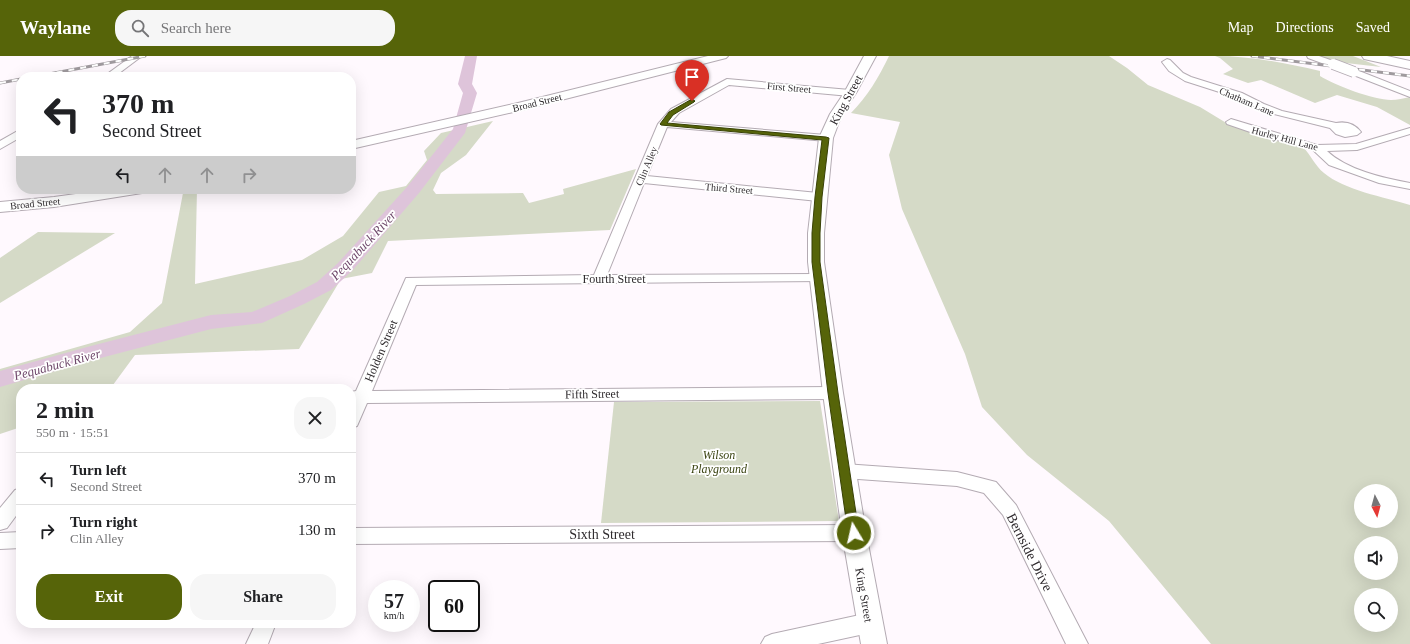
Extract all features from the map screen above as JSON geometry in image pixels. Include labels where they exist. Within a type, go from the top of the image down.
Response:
[{"type":"highway","points":[[1369,56],[1410,65]]},
{"type":"main road","name":"Broad Street","points":[[356,144],[445,124],[722,56]]},
{"type":"main road","name":"King Street","points":[[870,56],[850,93],[836,114],[826,138],[818,197],[816,233],[818,278],[844,471],[869,623],[874,644]]},
{"type":"main road","name":"Broad Street","points":[[0,207],[54,202],[108,194]]},
{"type":"street","points":[[115,72],[138,56]]},
{"type":"street","points":[[1311,56],[1410,94]]},
{"type":"street","name":"Chatham Lane","points":[[1166,62],[1173,71],[1185,78],[1235,93],[1282,115],[1335,126],[1348,126],[1355,130],[1356,133],[1375,140]]},
{"type":"street","name":"First Street","points":[[727,82],[850,93]]},
{"type":"street","name":"Clin Alley","points":[[599,279],[663,124],[675,111],[727,82]]},
{"type":"street","name":"Hurley Hill Lane","points":[[1231,122],[1263,133],[1317,148],[1357,147],[1375,140],[1410,132]]},
{"type":"street","points":[[663,124],[826,138]]},
{"type":"street","points":[[0,146],[16,135]]},
{"type":"street","points":[[1317,148],[1333,163],[1383,181],[1410,186]]},
{"type":"street","name":"Third Street","points":[[640,179],[818,197]]},
{"type":"street","name":"Fourth Street","points":[[411,281],[818,278]]},
{"type":"street","name":"Holden Street","points":[[356,397],[411,281]]},
{"type":"street","name":"Fifth Street","points":[[356,397],[833,393]]},
{"type":"street","name":"Bernside Drive","points":[[844,471],[957,479],[990,487],[1010,510],[1077,644]]},
{"type":"street","points":[[0,522],[16,501]]},
{"type":"street","name":"Sixth Street","points":[[356,536],[854,533]]},
{"type":"street","points":[[0,541],[16,540]]},
{"type":"street","points":[[772,644],[869,623]]},
{"type":"street","points":[[257,644],[264,628]]},
{"type":"green space","points":[[889,56],[1109,56],[1148,85],[1200,107],[1228,124],[1303,147],[1324,173],[1342,184],[1410,205],[1410,644],[1211,644],[1109,521],[1027,455],[982,407],[965,354],[902,209],[889,155],[900,122],[851,113],[877,79]]},
{"type":"green space","points":[[1215,56],[1268,60],[1320,71],[1320,76],[1326,80],[1344,88],[1375,98],[1391,100],[1410,97],[1410,125],[1377,107],[1337,95],[1315,103],[1261,80],[1248,83],[1223,74],[1233,69],[1220,58]]},
{"type":"green space","points":[[1320,56],[1353,56],[1381,67],[1337,62]]},
{"type":"green space","points":[[493,121],[466,155],[441,173],[433,190],[436,194],[523,193],[529,203],[564,194],[563,189],[636,169],[610,230],[388,241],[372,273],[341,279],[299,349],[135,355],[114,384],[16,384],[16,429],[0,434],[0,369],[130,332],[162,303],[183,194],[197,194],[195,284],[302,260],[343,236],[379,192],[406,186],[427,160],[424,151],[441,133]]},
{"type":"green space","points":[[38,232],[115,233],[0,303],[0,258]]},
{"type":"green space","name":"Wilson Playground","points":[[820,401],[839,521],[601,523],[614,402]]},
{"type":"waterway","name":"Pequabuck River","points":[[0,379],[91,353],[211,322],[255,318],[297,300],[324,286],[345,267],[413,190],[460,130],[470,93],[465,84],[471,56]]},
{"type":"railway","points":[[60,72],[145,56]]},
{"type":"railway","points":[[1252,56],[1410,76]]},
{"type":"railway","points":[[0,83],[16,80]]},
{"type":"route","points":[[692,101],[671,113],[663,124],[826,138],[818,197],[816,262],[833,393],[854,533]]}]
